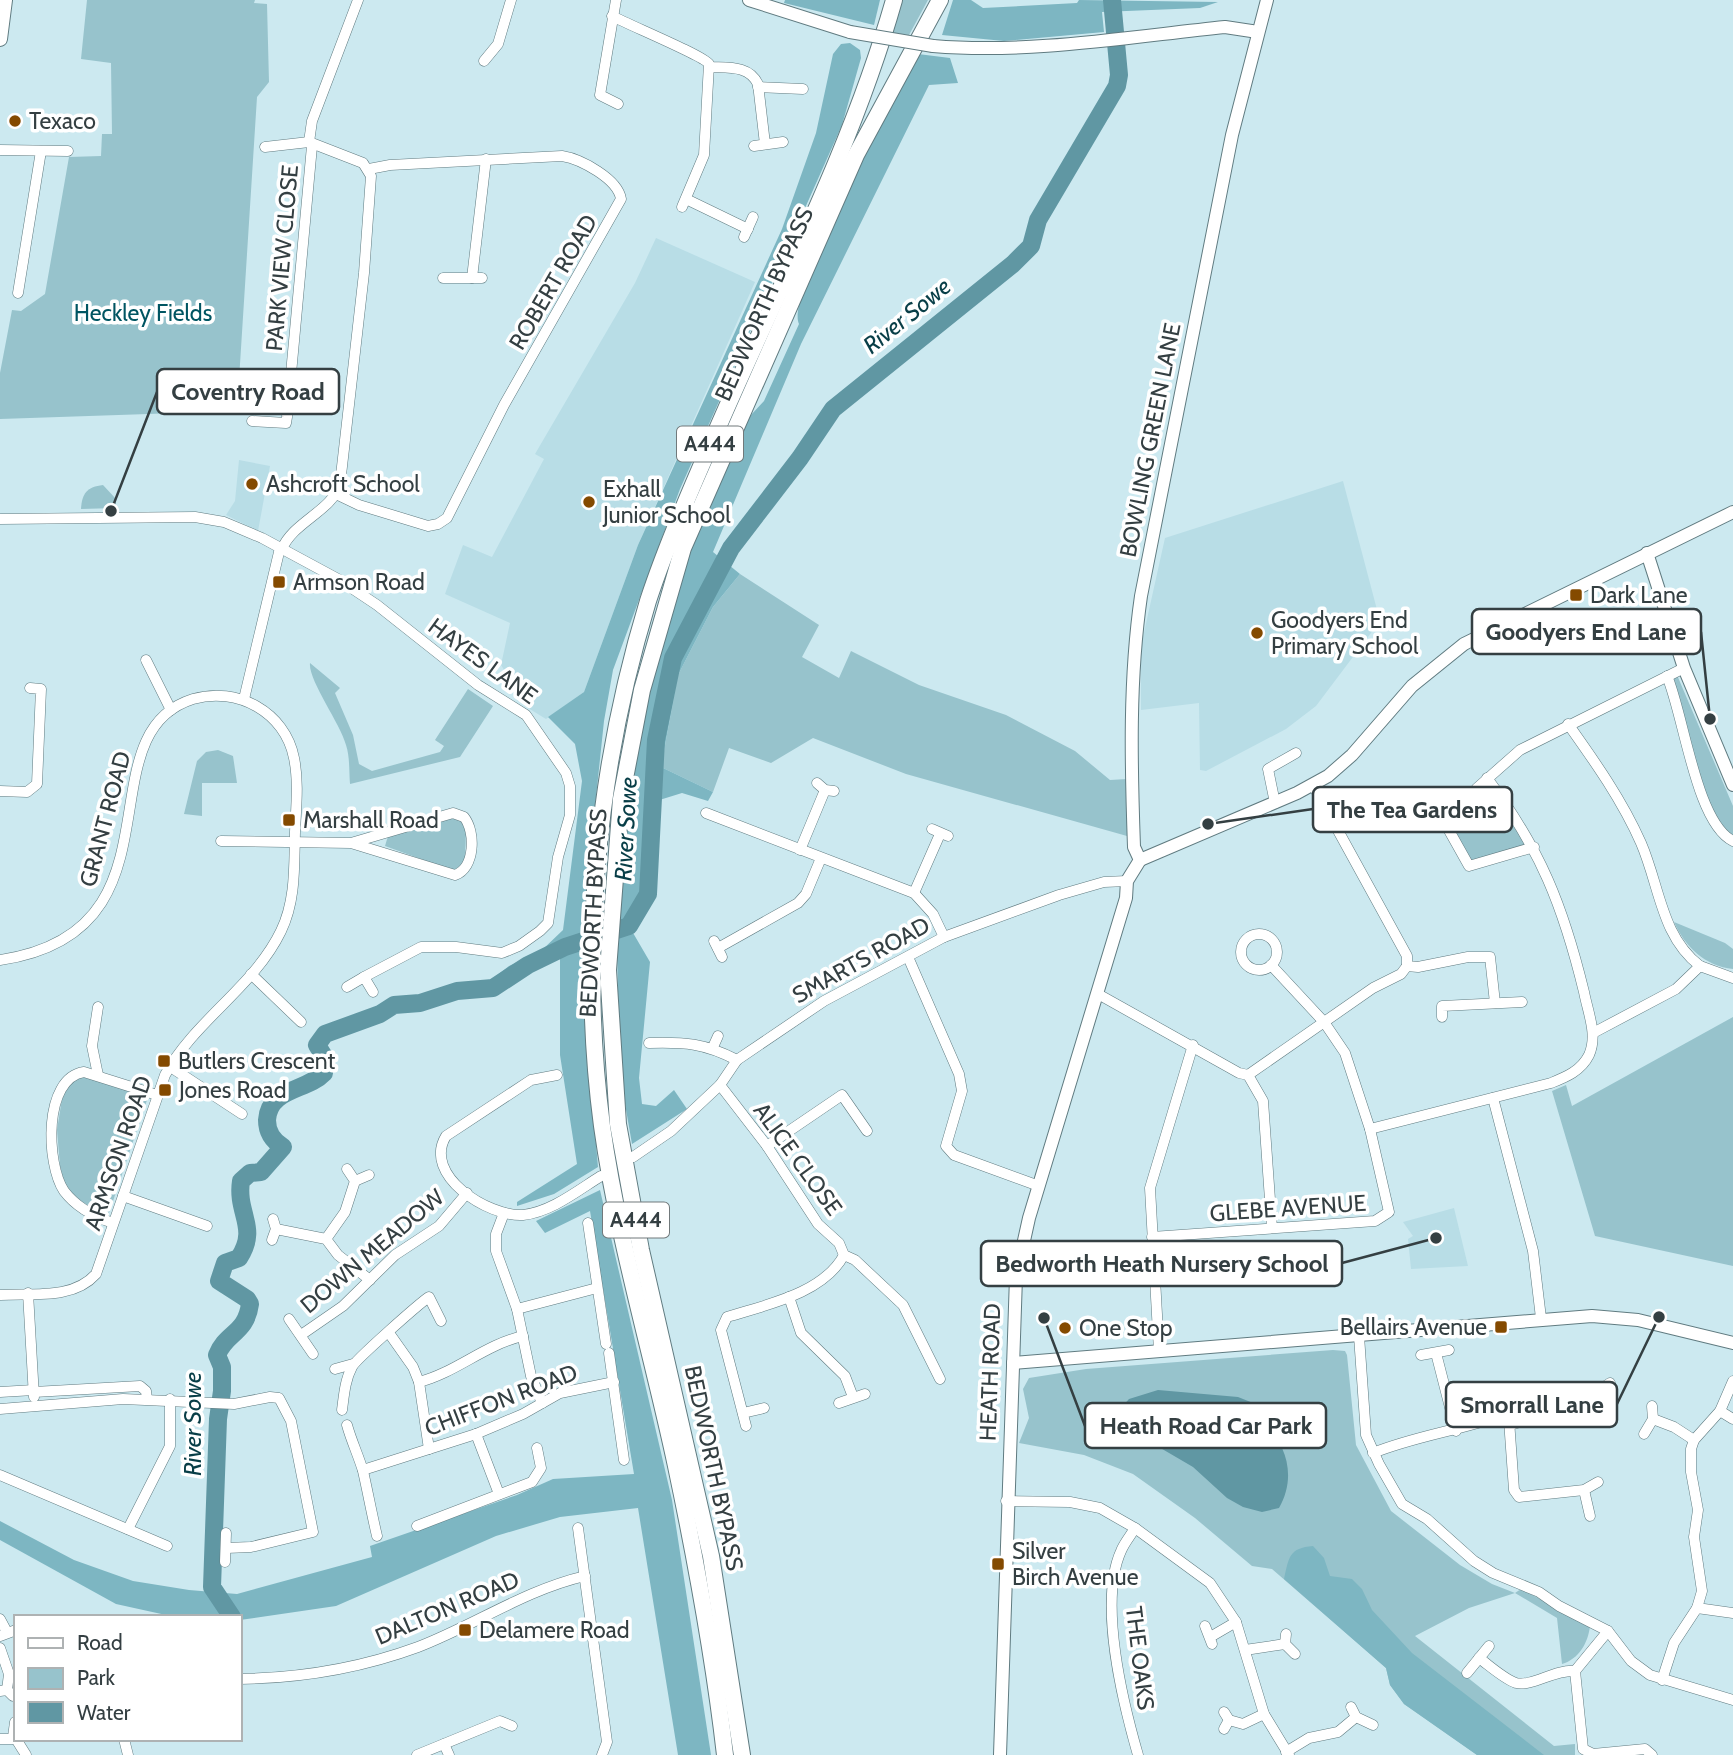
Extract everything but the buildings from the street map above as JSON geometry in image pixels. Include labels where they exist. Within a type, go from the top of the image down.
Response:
[{"type":"highway","name":"BEDWORTH BYPASS","points":[[733,1751],[699,1499],[684,1467],[626,1257],[602,1125],[600,971],[613,744],[649,600],[681,513],[860,105],[894,0]]},
{"type":"highway","name":"BEDWORTH BYPASS","points":[[604,884],[629,744],[656,635],[683,548],[856,155],[940,0]]},
{"type":"highway","name":"BEDWORTH BYPASS","points":[[684,1467],[682,1502],[733,1751]]},
{"type":"main road","points":[[0,39],[5,0]]},
{"type":"street","points":[[310,144],[312,121],[358,0]]},
{"type":"street","points":[[484,61],[498,44],[511,0]]},
{"type":"street","points":[[615,0],[600,95],[618,104]]},
{"type":"street","points":[[749,0],[850,32],[933,46],[988,50],[1225,27],[1258,32]]},
{"type":"street","name":"BOWLING GREEN LANE","points":[[1140,860],[1134,847],[1132,784],[1133,671],[1138,617],[1232,135],[1267,0]]},
{"type":"street","points":[[612,16],[657,39],[701,55],[710,67],[704,155],[684,203],[746,233],[754,217]]},
{"type":"street","points":[[710,67],[745,70],[753,76],[758,87],[765,145]]},
{"type":"street","points":[[758,87],[803,89]]},
{"type":"street","points":[[754,146],[783,142]]},
{"type":"street","points":[[244,699],[281,548],[288,537],[336,494],[340,484],[361,310],[372,184],[369,169],[363,163],[310,144],[265,147]]},
{"type":"street","name":"PARK VIEW CLOSE","points":[[252,421],[283,424],[288,417],[310,144]]},
{"type":"street","points":[[0,150],[68,151]]},
{"type":"street","points":[[19,293],[41,151]]},
{"type":"street","name":"ROBERT ROAD","points":[[336,494],[359,505],[428,526],[444,521],[505,405],[621,204],[621,195],[615,186],[567,157],[486,159],[369,169]]},
{"type":"street","points":[[443,278],[477,278],[486,159]]},
{"type":"street","points":[[1127,881],[1140,860],[1313,785],[1344,762],[1412,686],[1452,652],[1480,635],[1733,512]]},
{"type":"street","name":"HAYES LANE","points":[[0,519],[210,518],[281,548],[353,588],[478,685],[526,715],[541,741],[566,773],[572,802],[554,874],[548,923],[535,936],[502,953],[430,946],[402,955],[347,987]]},
{"type":"street","points":[[1647,553],[1684,668],[1733,785]]},
{"type":"street","points":[[146,660],[171,710]]},
{"type":"street","points":[[1534,847],[1475,866],[1465,862],[1446,825],[1488,778],[1520,750],[1684,668]]},
{"type":"street","points":[[1667,676],[1680,710],[1707,810],[1720,833],[1733,841]]},
{"type":"street","points":[[0,791],[27,792],[35,788],[38,780],[41,689],[30,688]]},
{"type":"street","name":"GRANT ROAD","points":[[0,960],[35,954],[59,944],[81,929],[99,908],[115,876],[144,746],[155,726],[171,710],[189,701],[208,696],[244,699]]},
{"type":"street","name":"ARMSON ROAD","points":[[28,1293],[73,1291],[86,1284],[99,1266],[169,1066],[180,1050],[250,974],[273,945],[286,919],[294,883],[296,775],[292,750],[271,717],[244,699]]},
{"type":"street","points":[[1568,724],[1614,791],[1640,842],[1671,933],[1686,955],[1700,966],[1733,978]]},
{"type":"street","points":[[1275,803],[1268,769],[1296,753]]},
{"type":"street","points":[[1370,1129],[1550,1083],[1578,1070],[1589,1055],[1593,1033],[1563,911],[1534,847],[1488,778]]},
{"type":"street","points":[[1098,994],[1239,1073],[1248,1075],[1373,988],[1401,974],[1407,966],[1406,956],[1313,785]]},
{"type":"street","points":[[800,850],[825,788]]},
{"type":"street","points":[[221,841],[351,843],[455,875],[463,872],[468,865],[470,830],[464,817],[453,813],[351,843]]},
{"type":"street","points":[[706,813],[914,893],[933,914],[944,937]]},
{"type":"street","points":[[914,893],[940,833]]},
{"type":"street","points":[[718,949],[803,899],[821,859]]},
{"type":"street","name":"SMARTS ROAD","points":[[633,1157],[671,1131],[720,1085],[737,1060],[824,1001],[944,937],[1104,881],[1127,881]]},
{"type":"street","name":"HEATH ROAD","points":[[1000,1755],[1006,1501],[1016,1278],[1039,1186],[1126,898],[1127,881]]},
{"type":"street","points":[[908,957],[959,1074],[962,1091],[946,1141],[949,1151],[1039,1186]]},
{"type":"street","points":[[1407,966],[1418,967],[1468,957],[1490,957],[1495,1003]]},
{"type":"street","name":"GLEBE AVENUE","points":[[1152,1237],[1359,1223],[1384,1218],[1390,1208],[1353,1069],[1324,1022],[1271,965]]},
{"type":"street","points":[[1593,1033],[1676,989],[1700,966]]},
{"type":"street","points":[[250,974],[301,1022]]},
{"type":"street","points":[[364,977],[373,992]]},
{"type":"street","points":[[1442,1017],[1442,1006],[1522,1002]]},
{"type":"street","points":[[97,1075],[92,1046],[98,1007]]},
{"type":"street","points":[[713,1047],[718,1036]]},
{"type":"street","points":[[649,1043],[692,1042],[713,1047],[737,1060]]},
{"type":"street","points":[[1159,1351],[1152,1237],[1152,1178],[1193,1045]]},
{"type":"street","points":[[169,1066],[242,1114]]},
{"type":"street","points":[[113,1223],[92,1214],[66,1193],[56,1170],[51,1145],[53,1113],[64,1082],[78,1073],[97,1075],[157,1095]]},
{"type":"street","points":[[556,1075],[531,1080],[446,1136],[440,1149],[442,1165],[467,1194],[504,1213],[525,1215],[552,1206],[600,1176]]},
{"type":"street","points":[[1248,1075],[1263,1101],[1272,1228]]},
{"type":"street","name":"ALICE CLOSE","points":[[720,1085],[767,1146],[807,1209],[839,1243],[844,1255],[855,1260],[904,1305],[940,1379]]},
{"type":"street","points":[[767,1146],[842,1095],[867,1131]]},
{"type":"street","points":[[1493,1098],[1534,1251],[1541,1318]]},
{"type":"street","points":[[347,1169],[355,1181]]},
{"type":"street","points":[[326,1239],[345,1212],[355,1181],[369,1175]]},
{"type":"street","name":"DOWN MEADOW","points":[[301,1335],[343,1306],[395,1255],[439,1226],[467,1194]]},
{"type":"street","points":[[123,1196],[207,1226]]},
{"type":"street","points":[[504,1213],[496,1234],[496,1251],[517,1309],[531,1376],[542,1403]]},
{"type":"street","points":[[587,1223],[614,1382],[624,1460]]},
{"type":"street","points":[[272,1240],[275,1224],[326,1239],[338,1255],[370,1280]]},
{"type":"street","points":[[746,1426],[721,1325],[727,1317],[789,1297],[813,1285],[844,1255]]},
{"type":"street","points":[[517,1309],[597,1288]]},
{"type":"street","points":[[0,1295],[28,1293],[35,1406]]},
{"type":"street","points":[[335,1369],[353,1364],[429,1297],[441,1321]]},
{"type":"street","points":[[789,1297],[801,1333],[845,1376],[853,1397]]},
{"type":"street","points":[[1013,1363],[1359,1336],[1541,1318],[1626,1318],[1733,1343]]},
{"type":"street","name":"DOWN MEADOW","points":[[289,1319],[313,1354]]},
{"type":"street","points":[[389,1334],[413,1367],[419,1382],[423,1427],[429,1449]]},
{"type":"street","points":[[419,1382],[444,1372],[492,1344],[523,1336]]},
{"type":"street","points":[[1359,1336],[1366,1435],[1373,1453],[1402,1504],[1427,1519],[1474,1562],[1493,1573],[1539,1591],[1559,1606],[1608,1631],[1631,1661],[1662,1680],[1733,1700]]},
{"type":"street","points":[[1422,1355],[1449,1350]]},
{"type":"street","points":[[1436,1353],[1441,1381],[1456,1431]]},
{"type":"street","points":[[342,1410],[347,1380],[353,1364]]},
{"type":"street","points":[[1662,1680],[1674,1643],[1697,1608],[1702,1584],[1694,1537],[1698,1510],[1690,1458],[1694,1440],[1720,1411],[1733,1381]]},
{"type":"street","name":"CHIFFON ROAD","points":[[363,1470],[476,1434],[575,1388],[614,1382]]},
{"type":"street","points":[[1510,1425],[1576,1406],[1610,1383]]},
{"type":"street","points":[[0,1392],[140,1386],[146,1391],[147,1399]]},
{"type":"street","points":[[839,1403],[865,1394]]},
{"type":"street","points":[[1597,1394],[1607,1408]]},
{"type":"street","points":[[0,1409],[147,1399],[234,1404],[270,1397],[279,1398],[285,1405],[296,1439],[313,1532],[251,1547],[226,1548]]},
{"type":"street","points":[[128,1530],[170,1446],[170,1399]]},
{"type":"street","points":[[1644,1434],[1653,1419],[1651,1406]]},
{"type":"street","points":[[743,1413],[764,1408]]},
{"type":"street","points":[[1720,1411],[1733,1419]]},
{"type":"street","points":[[1373,1453],[1409,1438],[1456,1431],[1500,1416],[1509,1420],[1516,1495],[1529,1497],[1584,1490],[1598,1482]]},
{"type":"street","points":[[1653,1419],[1674,1427],[1694,1440]]},
{"type":"street","points":[[347,1425],[357,1462],[363,1470],[363,1483],[377,1536]]},
{"type":"street","points":[[476,1434],[499,1494]]},
{"type":"street","points":[[417,1526],[537,1479],[541,1468],[537,1448]]},
{"type":"street","points":[[0,1475],[167,1546]]},
{"type":"street","points":[[1584,1490],[1590,1517]]},
{"type":"street","points":[[1006,1501],[1088,1505],[1111,1513],[1210,1583],[1236,1622],[1264,1714],[1287,1753],[1308,1738],[1338,1732],[1354,1712],[1373,1725]]},
{"type":"street","points":[[578,1528],[607,1742],[602,1755]]},
{"type":"street","name":"THE OAKS","points":[[1135,1528],[1121,1550],[1115,1570],[1112,1599],[1119,1675],[1138,1755]]},
{"type":"street","points":[[225,1562],[226,1533]]},
{"type":"street","name":"DALTON ROAD","points":[[242,1679],[309,1675],[364,1664],[418,1646],[546,1587],[585,1576]]},
{"type":"street","points":[[1697,1608],[1733,1613]]},
{"type":"street","points":[[0,1619],[8,1633]]},
{"type":"street","points":[[1205,1626],[1212,1640],[1236,1622]]},
{"type":"street","points":[[1608,1631],[1575,1671],[1583,1749],[1593,1754],[1644,1749],[1652,1755]]},
{"type":"street","points":[[1245,1650],[1285,1639],[1295,1654]]},
{"type":"street","points":[[1467,1673],[1489,1646]]},
{"type":"street","points":[[0,1648],[9,1674],[7,1693]]},
{"type":"street","points":[[1479,1658],[1515,1682],[1531,1682],[1557,1671],[1575,1671]]},
{"type":"street","points":[[1226,1720],[1244,1724],[1264,1714]]},
{"type":"street","points":[[417,1755],[500,1721],[512,1726]]},
{"type":"street","points":[[444,1744],[449,1755]]},
{"type":"shaded area","points":[[785,0],[880,0],[874,25],[784,3]]},
{"type":"shaded area","points":[[953,0],[971,0],[983,8],[1077,3],[1079,0],[1218,2],[1200,8],[1102,12],[1104,32],[1004,41],[942,35]]},
{"type":"shaded area","points":[[850,43],[860,50],[861,58],[842,125],[680,489],[613,670],[604,721],[586,892],[583,993],[598,1167],[554,1194],[517,1206],[517,1202],[577,1164],[560,1055],[560,959],[531,965],[503,988],[493,983],[496,976],[509,966],[541,951],[563,930],[582,781],[575,744],[548,717],[584,692],[638,545],[782,229],[816,133],[833,54],[841,44]]},
{"type":"shaded area","points":[[918,54],[950,58],[958,83],[929,85],[801,344],[713,552],[740,574],[713,607],[678,675],[661,767],[713,792],[708,801],[682,793],[653,802],[648,894],[629,926],[650,962],[639,1078],[642,1104],[656,1106],[674,1090],[687,1109],[632,1144],[620,1075],[617,948],[623,856],[637,744],[652,673],[695,531],[750,416],[764,401],[799,324],[799,306],[808,275],[845,192]]},
{"type":"shaded area","name":"Exhall Junior School","points":[[656,238],[755,282],[638,545],[584,692],[546,719],[528,708],[501,665],[510,623],[445,594],[463,545],[492,557],[544,459],[535,454],[635,283]]},
{"type":"shaded area","name":"Ashcroft School","points":[[239,460],[270,466],[258,531],[226,515],[235,501]]},
{"type":"shaded area","name":"Goodyers End Primary School","points":[[1343,481],[1380,621],[1316,706],[1286,729],[1206,771],[1200,770],[1199,703],[1141,710],[1141,646],[1165,538]]},
{"type":"shaded area","points":[[600,1190],[672,1500],[711,1755],[678,1755],[638,1508],[560,1517],[496,1536],[336,1606],[242,1620],[242,1615],[166,1615],[116,1604],[0,1540],[0,1521],[74,1560],[133,1581],[237,1594],[372,1557],[370,1546],[517,1495],[553,1479],[634,1474],[590,1211],[545,1233],[536,1221]]},
{"type":"shaded area","points":[[1454,1208],[1468,1266],[1411,1269],[1408,1239],[1413,1236],[1403,1222]]},
{"type":"shaded area","points":[[1313,1546],[1324,1558],[1330,1576],[1352,1579],[1362,1589],[1372,1610],[1412,1653],[1544,1755],[1477,1755],[1404,1704],[1390,1685],[1386,1668],[1284,1579],[1291,1555],[1299,1549]]},
{"type":"green space","name":"Heckley Fields","points":[[87,0],[255,0],[254,3],[267,4],[269,82],[257,97],[237,411],[0,419],[0,373],[12,310],[21,311],[45,294],[69,157],[101,156],[102,134],[112,134],[111,63],[81,59]]},
{"type":"green space","points":[[903,0],[928,0],[909,35],[892,33]]},
{"type":"green space","points":[[103,485],[116,499],[116,508],[81,509],[86,492]]},
{"type":"green space","points":[[740,574],[819,625],[802,657],[839,678],[851,651],[919,685],[1006,715],[1075,751],[1110,780],[1127,779],[1127,836],[906,774],[813,738],[771,763],[729,748],[713,792],[661,767],[678,675],[713,607]]},
{"type":"green space","points":[[310,663],[340,688],[335,693],[353,735],[359,764],[372,771],[440,752],[444,746],[435,740],[468,689],[493,706],[460,757],[350,784],[346,745],[314,680]]},
{"type":"green space","points":[[1677,675],[1733,806],[1733,838],[1720,825],[1701,787],[1672,677]]},
{"type":"green space","points":[[218,750],[233,756],[237,783],[202,783],[202,816],[184,814],[197,761],[206,752]]},
{"type":"green space","points":[[1482,788],[1490,789],[1525,842],[1523,846],[1470,861],[1451,831],[1450,822]]},
{"type":"green space","points":[[450,818],[460,820],[466,831],[465,861],[454,871],[385,846],[388,836]]},
{"type":"green space","points":[[1674,922],[1725,943],[1733,949],[1733,969],[1714,964],[1697,954]]},
{"type":"green space","points":[[1733,1017],[1733,1266],[1595,1236],[1552,1091],[1566,1085],[1572,1106]]},
{"type":"green space","points":[[81,1076],[144,1095],[147,1100],[109,1213],[105,1215],[74,1197],[65,1186],[60,1166],[57,1130],[63,1092],[67,1084]]},
{"type":"green space","points":[[1345,1351],[1347,1355],[1356,1445],[1391,1511],[1460,1565],[1492,1584],[1515,1593],[1469,1608],[1415,1636],[1554,1746],[1575,1744],[1575,1755],[1477,1755],[1404,1704],[1390,1685],[1386,1668],[1272,1569],[1252,1566],[1195,1518],[1133,1474],[1084,1455],[1019,1443],[1029,1418],[1023,1389],[1029,1378],[1086,1369]]},
{"type":"green space","points":[[1521,1589],[1590,1626],[1585,1644],[1578,1654],[1562,1664],[1557,1618],[1515,1593]]},
{"type":"water","points":[[1158,1390],[1238,1397],[1276,1412],[1287,1433],[1282,1448],[1288,1478],[1279,1508],[1262,1512],[1243,1507],[1227,1498],[1193,1467],[1128,1429],[1123,1422],[1113,1421],[1110,1413],[1118,1411],[1129,1399]]},
{"type":"waterway","name":"River Sowe","points":[[231,1615],[212,1587],[218,1419],[222,1391],[222,1367],[217,1355],[244,1321],[250,1304],[247,1299],[219,1281],[225,1263],[239,1258],[247,1238],[241,1203],[241,1181],[250,1173],[261,1172],[283,1147],[269,1133],[269,1110],[281,1096],[324,1073],[325,1058],[317,1045],[325,1034],[380,1014],[394,1005],[420,1003],[457,991],[493,988],[528,965],[565,947],[629,926],[648,894],[656,740],[673,658],[731,548],[800,458],[833,409],[1013,264],[1031,246],[1038,220],[1117,86],[1119,75],[1112,0]]},
{"type":"place","name":"Texaco","points":[[15,121]]},
{"type":"place","name":"Ashcroft School","points":[[252,484]]},
{"type":"place","name":"Exhall Junior School","points":[[589,502]]},
{"type":"place","name":"Coventry Road","points":[[111,511]]},
{"type":"place","name":"Armson Road","points":[[279,582]]},
{"type":"place","name":"Dark Lane","points":[[1576,595]]},
{"type":"place","name":"Goodyers End Primary School","points":[[1257,633]]},
{"type":"place","name":"Goodyers End Lane","points":[[1710,719]]},
{"type":"place","name":"Marshall Road","points":[[289,820]]},
{"type":"place","name":"The Tea Gardens","points":[[1208,824]]},
{"type":"place","name":"Butlers Crescent","points":[[164,1061]]},
{"type":"place","name":"Jones Road","points":[[165,1090]]},
{"type":"place","name":"Bedworth Heath Nursery School","points":[[1436,1238]]},
{"type":"place","name":"Smorrall Lane","points":[[1659,1317]]},
{"type":"place","name":"Heath Road Car Park","points":[[1044,1318]]},
{"type":"place","name":"Bellairs Avenue","points":[[1501,1327]]},
{"type":"place","name":"One Stop","points":[[1065,1328]]},
{"type":"place","name":"Silver Birch Avenue","points":[[998,1564]]},
{"type":"place","name":"Delamere Road","points":[[465,1630]]}]
